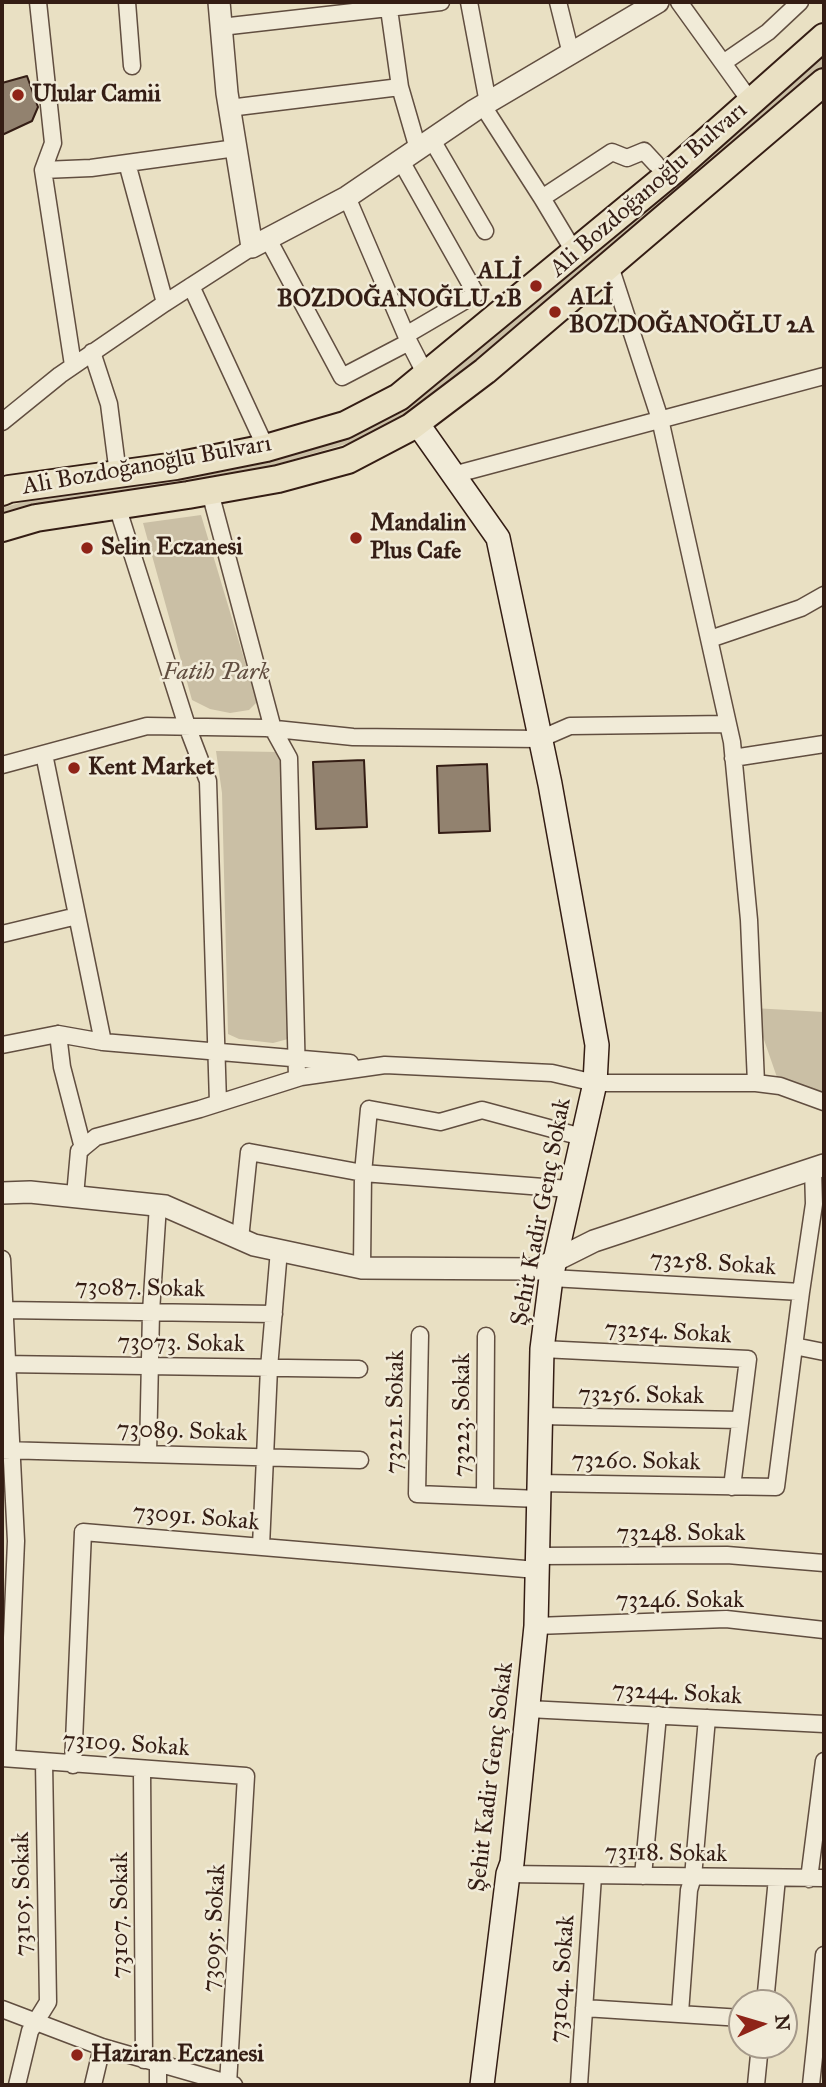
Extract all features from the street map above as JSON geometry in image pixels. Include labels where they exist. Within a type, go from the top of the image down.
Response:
[{"type":"main road","name":"Ali Bozdoğanoğlu Bulvarı","points":[[2,492],[265,448],[345,425],[399,397],[427,377],[575,253],[824,37]]},
{"type":"main road","name":"Ali Bozdoğanoğlu Bulvarı","points":[[2,528],[36,518],[278,479],[348,460],[417,423],[485,371],[824,82]]},
{"type":"main road","name":"Şehit Kadir Genç Sokak","points":[[417,423],[498,538],[540,739],[597,1045],[595,1083],[569,1189],[553,1270],[542,1349],[536,1626],[512,1863],[508,1874],[482,2085]]},
{"type":"street","points":[[38,2],[53,143],[43,170],[73,365]]},
{"type":"street","points":[[127,2],[132,66]]},
{"type":"street","points":[[219,2],[229,108],[236,148],[260,243],[342,377],[476,294],[417,150],[400,87],[389,5]]},
{"type":"street","points":[[221,27],[389,5],[441,2]]},
{"type":"street","points":[[469,2],[485,104],[575,253]]},
{"type":"street","points":[[558,2],[571,54]]},
{"type":"street","points":[[2,421],[73,365],[191,286],[260,243],[346,197],[485,104],[659,2]]},
{"type":"street","points":[[680,2],[751,102]]},
{"type":"street","points":[[723,63],[768,32],[800,2]]},
{"type":"street","points":[[229,108],[400,87]]},
{"type":"street","points":[[43,170],[91,168],[236,148]]},
{"type":"street","points":[[417,150],[485,231]]},
{"type":"street","points":[[542,198],[612,152],[627,158],[643,151],[656,164]]},
{"type":"street","points":[[127,163],[165,303]]},
{"type":"street","points":[[346,197],[407,339],[427,377]]},
{"type":"street","points":[[610,265],[660,419],[728,724],[749,920],[756,1083]]},
{"type":"street","points":[[191,286],[265,448]]},
{"type":"street","points":[[92,352],[109,404],[118,474]]},
{"type":"street","points":[[453,475],[824,376]]},
{"type":"street","points":[[210,492],[273,729],[289,758],[297,1078]]},
{"type":"street","points":[[117,506],[187,726],[208,781],[218,1103]]},
{"type":"street","points":[[709,639],[801,608],[824,595]]},
{"type":"street","points":[[2,765],[147,726],[273,729],[353,737],[540,739],[570,726],[728,724]]},
{"type":"street","points":[[733,758],[824,744]]},
{"type":"street","points":[[44,754],[103,1042]]},
{"type":"street","points":[[2,934],[77,916]]},
{"type":"street","points":[[2,1045],[58,1034],[103,1042],[216,1052],[381,1065],[552,1073],[595,1083],[756,1083],[780,1086],[824,1102]]},
{"type":"street","points":[[58,1034],[62,1067],[83,1148]]},
{"type":"street","points":[[75,1196],[79,1151],[96,1137],[297,1078],[381,1065]]},
{"type":"street","points":[[362,1268],[363,1174],[369,1109],[440,1122],[482,1110],[582,1137]]},
{"type":"street","points":[[240,1239],[249,1152],[363,1174],[569,1189]]},
{"type":"street","points":[[2,1193],[30,1192],[165,1206],[254,1245],[362,1268],[553,1270],[567,1253],[594,1241],[819,1167],[801,1293]]},
{"type":"street","points":[[148,1454],[151,1312],[158,1205]]},
{"type":"street","points":[[261,1546],[269,1368],[279,1250]]},
{"type":"street","points":[[2,1259],[7,1450],[16,1541],[4,1758]]},
{"type":"street","name":"73258. Sokak","points":[[553,1270],[801,1293],[776,1487],[732,1487]]},
{"type":"street","name":"73087. Sokak","points":[[4,1310],[274,1314]]},
{"type":"street","name":"73221. Sokak","points":[[420,1335],[417,1494],[485,1495],[539,1491]]},
{"type":"street","name":"73223. Sokak","points":[[485,1495],[486,1336]]},
{"type":"street","points":[[794,1346],[824,1352]]},
{"type":"street","name":"73254. Sokak","points":[[542,1349],[748,1359],[732,1487]]},
{"type":"street","name":"73073. Sokak","points":[[4,1364],[359,1369]]},
{"type":"street","name":"73256. Sokak","points":[[540,1416],[740,1420]]},
{"type":"street","name":"73089. Sokak","points":[[7,1450],[360,1460]]},
{"type":"street","name":"73260. Sokak","points":[[539,1491],[732,1487]]},
{"type":"street","name":"73091. Sokak","points":[[73,1765],[83,1532],[537,1563]]},
{"type":"street","name":"73248. Sokak","points":[[537,1563],[727,1555],[824,1563]]},
{"type":"street","name":"73246. Sokak","points":[[536,1626],[726,1619],[824,1630]]},
{"type":"street","name":"73244. Sokak","points":[[528,1709],[824,1724]]},
{"type":"street","points":[[643,1876],[658,1715]]},
{"type":"street","points":[[680,2014],[689,1891],[693,1877],[707,1718]]},
{"type":"street","name":"73109. Sokak","points":[[4,1758],[246,1776]]},
{"type":"street","points":[[817,1879],[824,1761]]},
{"type":"street","name":"73105. Sokak","points":[[17,2085],[30,2031],[48,2002],[44,1762]]},
{"type":"street","name":"73107. Sokak","points":[[142,1769],[151,2062],[158,2085]]},
{"type":"street","name":"73095. Sokak","points":[[231,2085],[246,1776]]},
{"type":"street","name":"73118. Sokak","points":[[508,1874],[817,1879]]},
{"type":"street","name":"73104. Sokak","points":[[579,2085],[593,1876]]},
{"type":"street","points":[[766,1989],[778,1878]]},
{"type":"street","points":[[811,2085],[820,2039],[824,1955]]},
{"type":"street","points":[[584,2008],[728,2017]]},
{"type":"street","points":[[2,2009],[102,2047],[231,2085]]},
{"type":"street","points":[[93,2085],[102,2047]]},
{"type":"street","points":[[756,2085],[759,2059]]},
{"type":"green space","points":[[824,53],[824,67],[798,91],[443,391],[398,425],[356,441],[260,469],[186,483],[38,504],[2,514],[2,508],[37,498],[185,477],[259,463],[354,434],[394,414],[438,384],[751,120]]},
{"type":"green space","name":"Fatih Park","points":[[201,515],[257,702],[249,710],[230,713],[210,709],[192,700],[143,523]]},
{"type":"green space","name":"Fatih Park","points":[[216,751],[280,752],[288,1039],[273,1043],[239,1039],[228,1034],[222,793]]},
{"type":"green space","points":[[753,1008],[824,1012],[824,1098],[780,1086]]},
{"type":"building","name":"Ulular Camii","points":[[27,76],[38,107],[32,121],[2,135],[2,83]]},
{"type":"building","points":[[364,760],[367,827],[316,829],[313,762]]},
{"type":"building","points":[[487,764],[490,831],[439,833],[437,766]]},
{"type":"place","name":"Ulular Camii","points":[[18,95]]},
{"type":"place","name":"ALİ BOZDOĞANOĞLU 2B","points":[[536,286]]},
{"type":"place","name":"ALİ BOZDOĞANOĞLU 2A","points":[[555,312]]},
{"type":"place","name":"Mandalin Plus Cafe","points":[[356,538]]},
{"type":"place","name":"Selin Eczanesi","points":[[87,548]]},
{"type":"place","name":"Kent Market","points":[[74,768]]},
{"type":"place","name":"Haziran Eczanesi","points":[[77,2055]]}]
